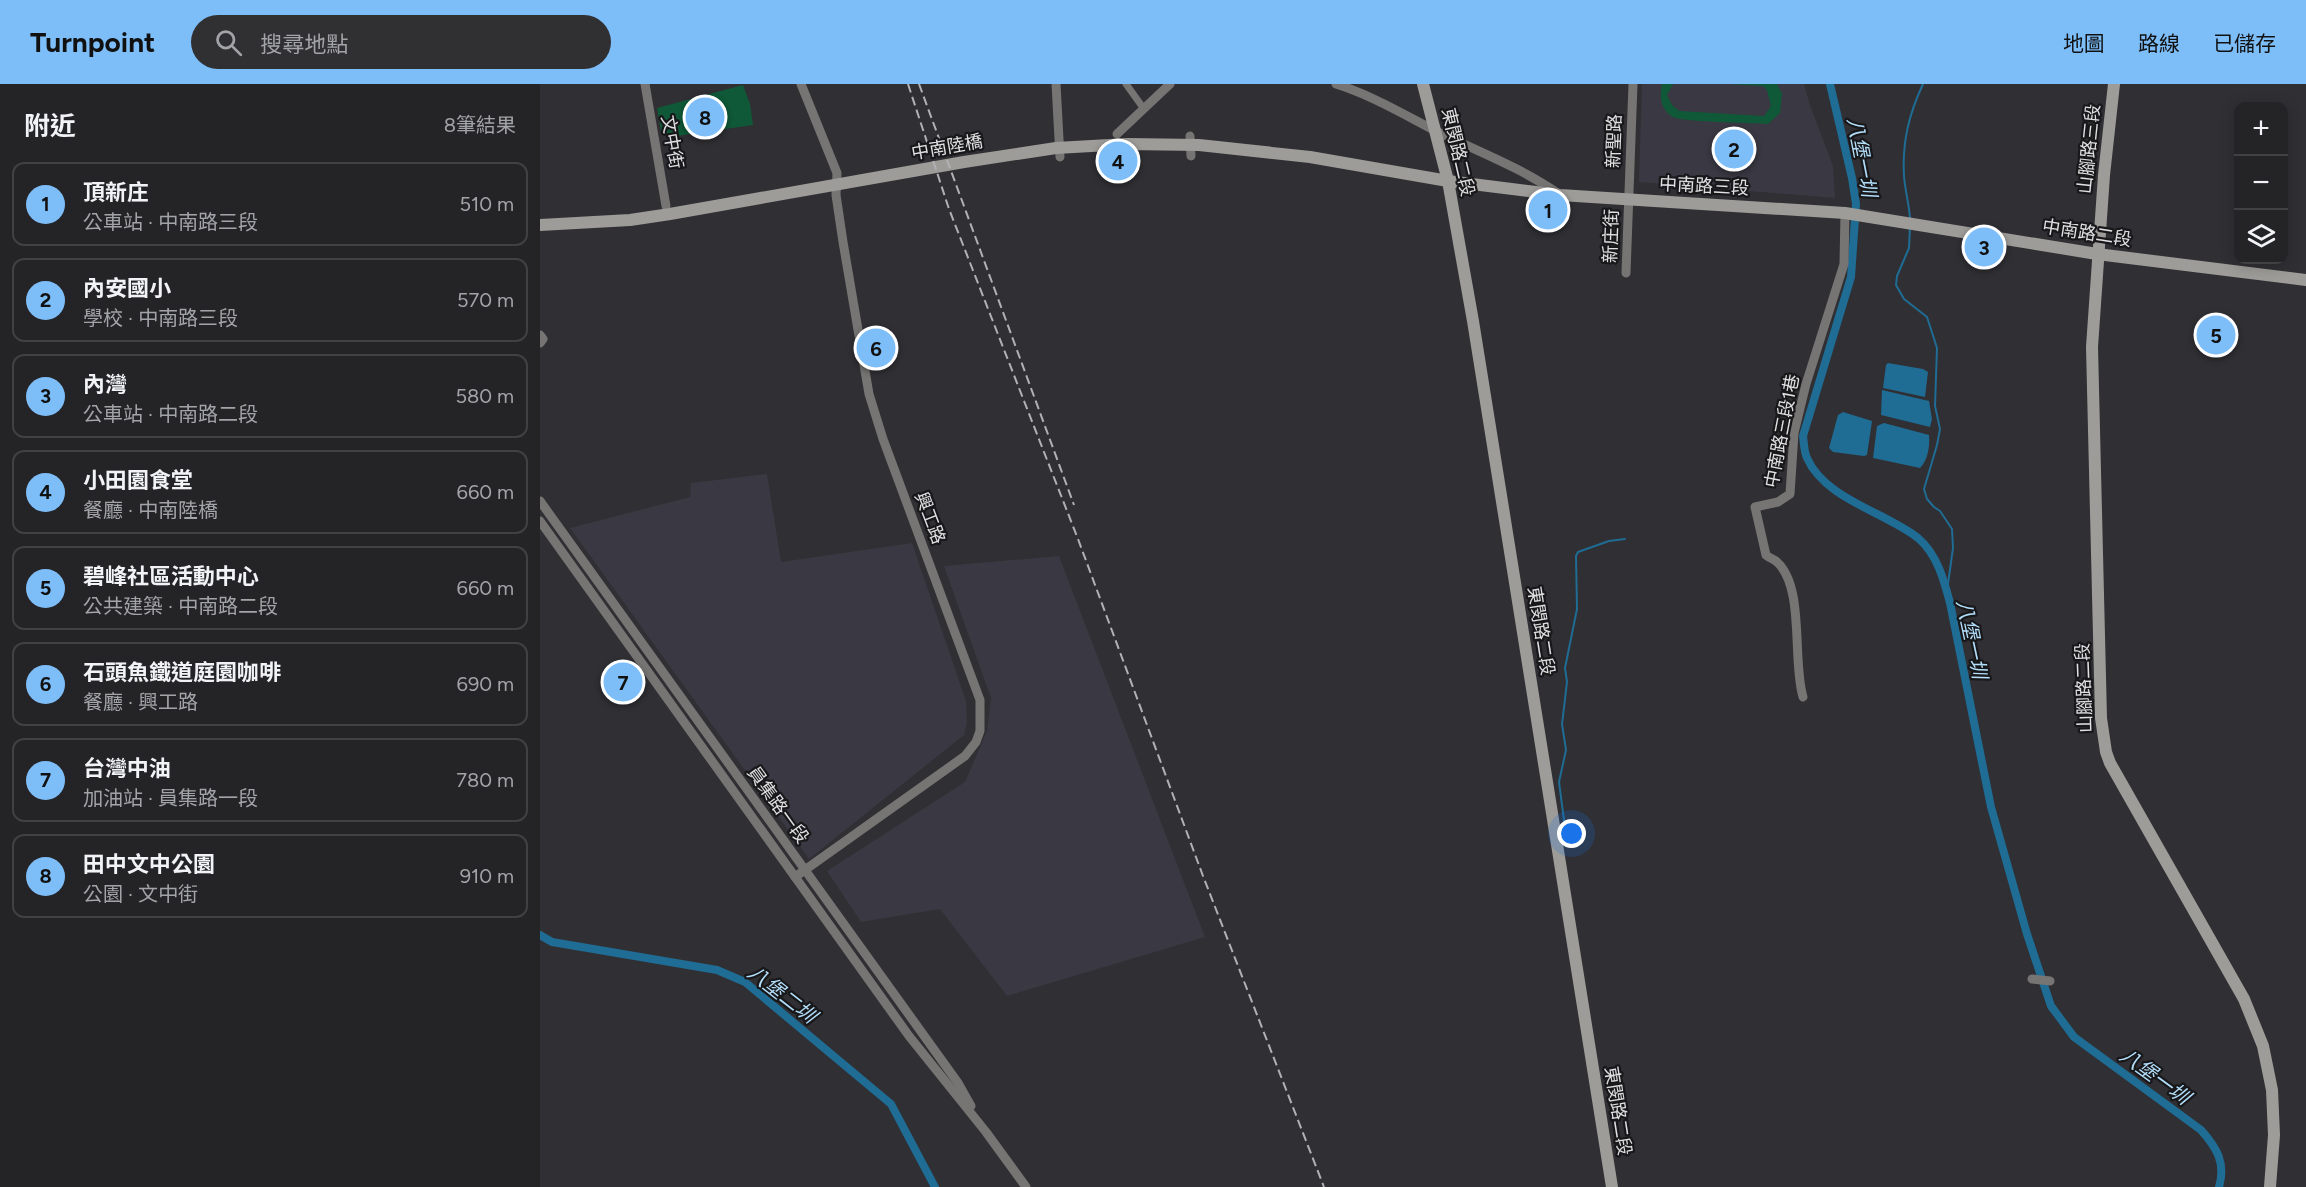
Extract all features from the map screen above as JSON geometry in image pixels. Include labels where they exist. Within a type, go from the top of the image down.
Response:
[{"type":"main road","name":"東閔路二段","points":[[1424,84],[1448,181],[1476,342],[1612,1187]]},
{"type":"main road","name":"山腳路三段","points":[[2097,254],[2114,84]]},
{"type":"main road","name":"中南陸橋","points":[[540,225],[630,220],[964,162],[1081,146],[1199,145],[1310,157],[1361,166]]},
{"type":"main road","name":"中南路三段","points":[[1361,166],[1448,181],[1560,195],[1845,213],[1863,217]]},
{"type":"main road","name":"中南路二段","points":[[1863,217],[2097,254],[2306,280]]},
{"type":"main road","name":"山腳路二段","points":[[2097,254],[2092,347],[2101,718],[2104,741],[2110,763],[2244,999],[2263,1046],[2272,1090],[2274,1135],[2270,1187]]},
{"type":"street","name":"文中街","points":[[645,84],[666,206]]},
{"type":"street","name":"興工路","points":[[795,877],[965,756],[976,742],[980,731],[982,707],[883,439],[869,394],[836,195],[837,173],[801,84]]},
{"type":"street","points":[[1056,84],[1060,157]]},
{"type":"street","points":[[1126,84],[1144,109]]},
{"type":"street","points":[[1117,134],[1170,84]]},
{"type":"street","points":[[1336,84],[1378,101],[1531,175],[1560,195]]},
{"type":"street","name":"新聖路","points":[[1629,199],[1633,84]]},
{"type":"street","points":[[1190,136],[1191,156]]},
{"type":"street","name":"新庄街","points":[[1626,273],[1629,199]]},
{"type":"street","name":"中南路三段1巷","points":[[1803,697],[1798,681],[1792,587],[1776,561],[1766,555],[1755,507],[1778,502],[1790,494],[1794,433],[1806,384],[1844,264],[1845,213]]},
{"type":"street","name":"員集路一段","points":[[540,501],[958,1083],[986,1132]]},
{"type":"street","name":"員集路一段","points":[[540,521],[909,1036],[986,1132],[1026,1187]]},
{"type":"street","points":[[633,650],[642,643]]},
{"type":"street","points":[[2032,979],[2050,981]]},
{"type":"shaded area","points":[[1642,84],[1804,84],[1833,166],[1835,198],[1639,182]]},
{"type":"shaded area","points":[[767,474],[781,562],[912,543],[966,701],[967,722],[964,735],[809,859],[570,528],[690,497],[691,483]]},
{"type":"shaded area","points":[[1059,556],[1205,937],[1007,996],[940,909],[861,922],[827,871],[965,782],[987,731],[991,698],[944,566]]},
{"type":"green space","points":[[1662,84],[1673,84],[1667,95],[1672,105],[1679,111],[1764,116],[1771,106],[1767,90],[1763,86],[1730,84],[1777,84],[1782,94],[1780,113],[1768,124],[1679,119],[1669,114],[1663,107]]},
{"type":"green space","points":[[743,85],[750,104],[753,125],[670,137],[661,131],[657,108]]},
{"type":"water","points":[[1888,363],[1923,369],[1928,372],[1925,397],[1883,388]]},
{"type":"water","points":[[1882,390],[1929,401],[1932,419],[1930,427],[1881,415]]},
{"type":"water","points":[[1843,412],[1872,421],[1867,455],[1833,452],[1829,448],[1838,415]]},
{"type":"water","points":[[1884,423],[1929,435],[1928,453],[1920,468],[1873,458],[1877,426]]},
{"type":"waterway","name":"八堡一圳","points":[[1830,84],[1856,204],[1851,277],[1803,436],[1806,456],[1827,484],[1857,504],[1918,538],[1925,544],[1935,560],[1950,603],[1991,807],[2027,934],[2051,1006],[2074,1037],[2201,1130],[2219,1156],[2221,1163],[2219,1187]]},
{"type":"waterway","points":[[1910,218],[1904,176],[1905,140],[1910,117],[1923,84]]},
{"type":"waterway","points":[[1910,227],[1909,248],[1897,276],[1896,285],[1904,299],[1927,317],[1937,348],[1935,406],[1940,429],[1924,489],[1927,499],[1940,511],[1952,529],[1953,548],[1947,591]]},
{"type":"waterway","points":[[1565,828],[1559,782],[1566,750],[1562,724],[1567,682],[1565,668],[1577,609],[1576,556],[1578,552],[1609,541],[1625,539]]},
{"type":"waterway","name":"八堡二圳","points":[[540,935],[552,942],[717,970],[745,982],[891,1104],[935,1187]]},
{"type":"railway","points":[[908,84],[949,209],[1078,539],[1203,876],[1324,1187]]},
{"type":"railway","points":[[919,84],[1074,505]]},
{"type":"place","name":"田中文中公園","points":[[705,117]]},
{"type":"place","name":"內安國小","points":[[1734,149]]},
{"type":"place","name":"小田園食堂","points":[[1118,161]]},
{"type":"place","name":"頂新庄","points":[[1548,210]]},
{"type":"place","name":"內灣","points":[[1984,247]]},
{"type":"place","name":"碧峰社區活動中心","points":[[2216,335]]},
{"type":"place","name":"石頭魚鐵道庭園咖啡","points":[[876,348]]},
{"type":"place","name":"台灣中油","points":[[623,682]]}]
